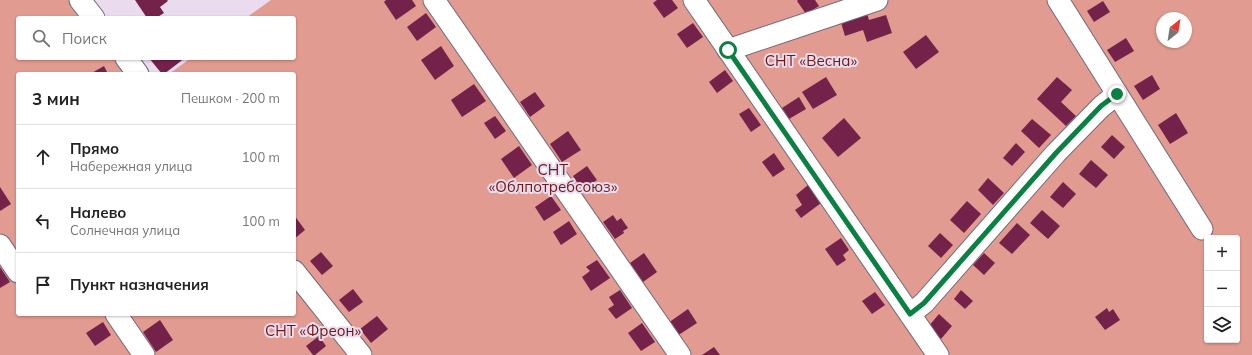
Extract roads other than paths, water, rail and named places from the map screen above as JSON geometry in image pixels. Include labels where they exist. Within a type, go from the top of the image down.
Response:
[{"type":"street","points":[[80,0],[92,16]]},
{"type":"street","points":[[434,0],[680,355]]},
{"type":"street","points":[[694,0],[938,355]]},
{"type":"street","points":[[728,50],[877,0]]},
{"type":"street","points":[[1058,0],[1202,229]]},
{"type":"street","points":[[128,60],[136,72]]},
{"type":"street","points":[[910,314],[924,303],[1056,153],[1101,106],[1117,94]]},
{"type":"street","points":[[0,245],[16,269]]},
{"type":"street","points":[[296,274],[361,355]]},
{"type":"street","points":[[117,316],[144,355]]},
{"type":"park label","name":"СНТ «Весна»","points":[[811,60]]},
{"type":"park label","name":"СНТ «Облпотребсоюз»","points":[[553,178]]},
{"type":"park label","name":"СНТ «Фреон»","points":[[313,330]]}]
